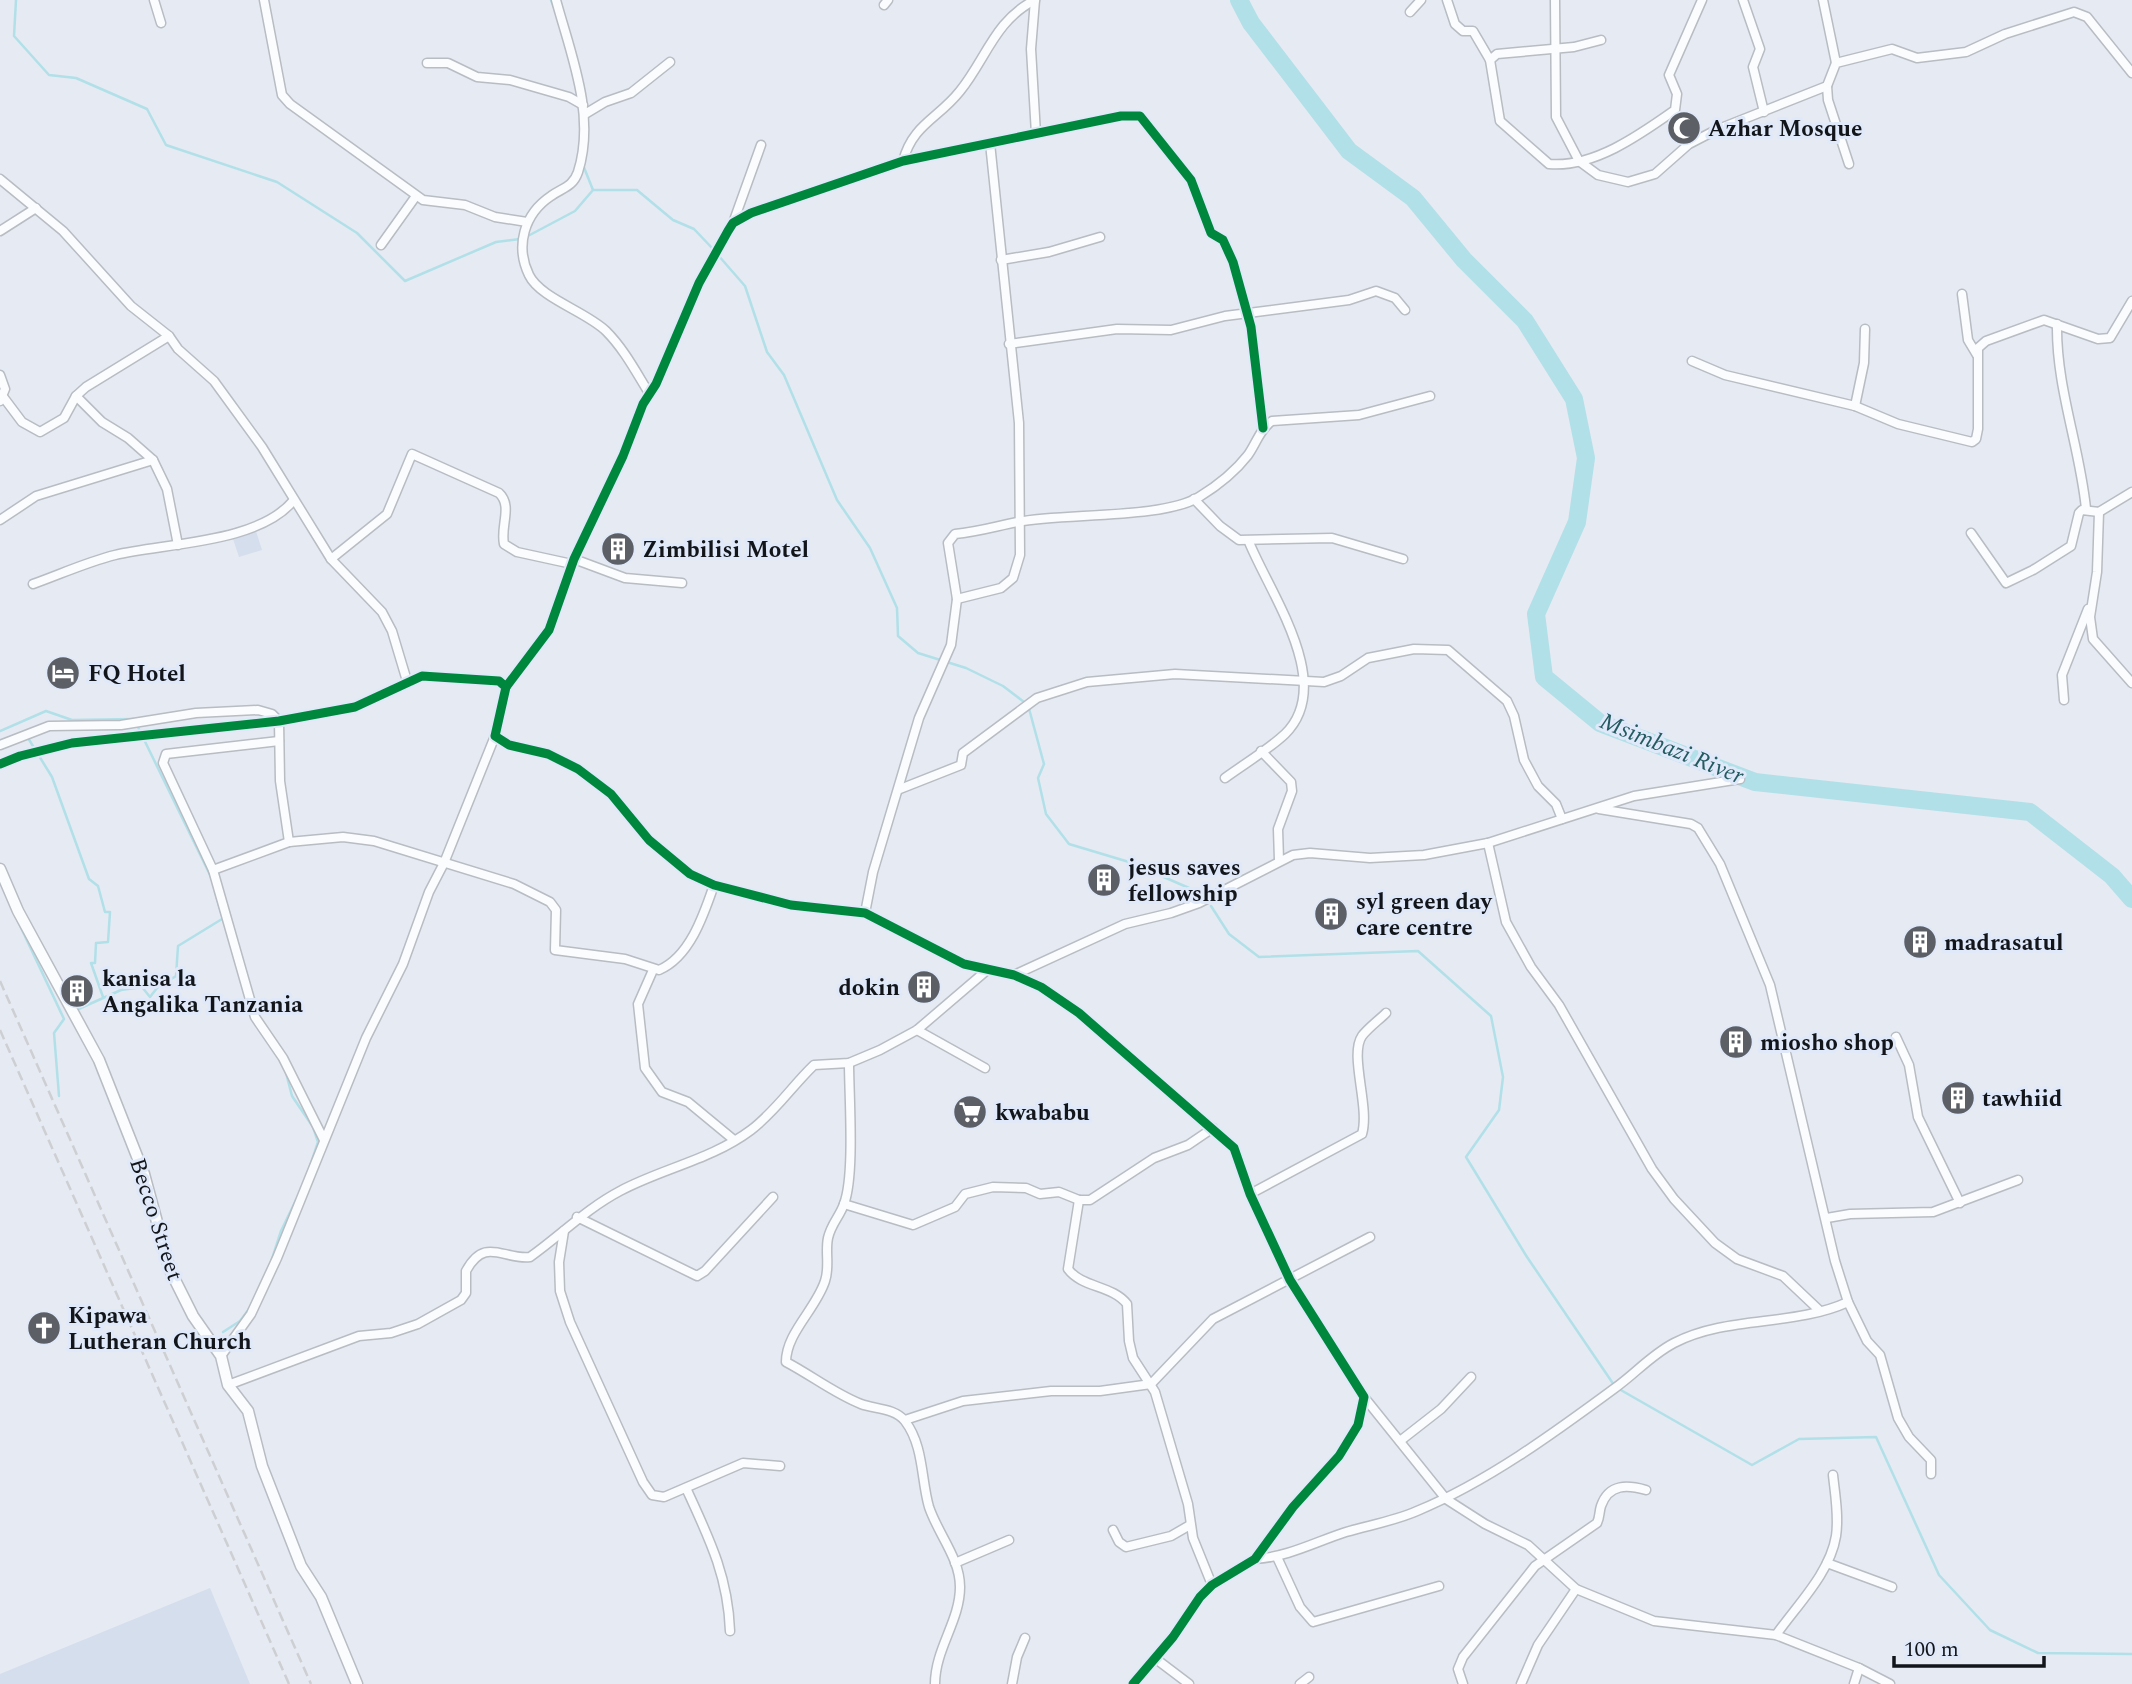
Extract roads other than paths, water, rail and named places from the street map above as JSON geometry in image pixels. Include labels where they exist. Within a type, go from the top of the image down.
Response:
[{"type":"street","points":[[155,0],[160,23]]},
{"type":"street","points":[[264,0],[282,94],[290,104],[423,201],[464,205],[495,217],[527,222]]},
{"type":"street","points":[[556,0],[584,110],[578,174],[566,188],[535,209],[527,222],[522,238],[526,267],[534,284],[606,331],[649,393]]},
{"type":"street","points":[[1035,0],[1031,49],[1036,134]]},
{"type":"street","points":[[903,161],[911,137],[961,90],[1001,26],[1012,14],[1035,0]]},
{"type":"street","points":[[1410,12],[1421,0]]},
{"type":"street","points":[[1447,0],[1455,24],[1463,31],[1473,31],[1490,60],[1500,121],[1549,164],[1579,161],[1616,149],[1624,140],[1649,130],[1675,110],[1677,94],[1669,75],[1702,0]]},
{"type":"street","points":[[1555,0],[1556,117],[1579,161],[1598,175],[1618,181],[1655,174],[1689,144],[1827,86]]},
{"type":"street","points":[[1743,0],[1759,49],[1753,67],[1763,112]]},
{"type":"street","points":[[1823,0],[1836,63],[1827,86],[1828,100],[1849,164]]},
{"type":"street","points":[[1836,63],[1892,49],[1917,58],[1966,52],[2006,34],[2074,12],[2087,18],[2132,73]]},
{"type":"street","points":[[1490,60],[1497,54],[1554,50],[1601,40]]},
{"type":"street","points":[[428,63],[448,62],[477,77],[510,80],[569,97],[584,110]]},
{"type":"street","points":[[584,110],[631,93],[670,62]]},
{"type":"street","points":[[733,223],[751,213],[903,161],[1121,116],[1140,116],[1191,180],[1211,233],[1223,240],[1233,262],[1248,313],[1263,428],[1255,446],[1235,470],[1194,499],[1150,510],[1019,521],[978,532],[956,534],[947,543],[957,598],[951,645],[919,718],[900,789],[873,872],[865,913]]},
{"type":"street","points":[[957,598],[992,591],[1013,578],[1020,555],[1019,423],[990,143]]},
{"type":"street","points":[[220,1356],[251,1314],[366,1038],[404,964],[429,892],[444,863],[495,736],[506,687],[549,630],[573,562],[649,393],[660,375],[699,283],[733,223],[761,145]]},
{"type":"street","points":[[0,179],[64,231],[131,306],[169,336],[178,349],[214,381],[262,447],[331,559],[382,612],[392,631],[407,681]]},
{"type":"street","points":[[381,245],[416,196]]},
{"type":"street","points":[[0,232],[36,208]]},
{"type":"street","points":[[1001,260],[1049,252],[1100,237]]},
{"type":"street","points":[[1009,344],[1117,329],[1171,330],[1195,322],[1248,313],[1349,300],[1376,291],[1395,298],[1405,310]]},
{"type":"street","points":[[1962,294],[1968,340],[1977,355]]},
{"type":"street","points":[[1692,361],[1724,375],[1855,407],[1898,424],[1972,442],[1976,439],[1978,429],[1978,348],[1986,341],[2032,322],[2044,320],[2098,339],[2110,338],[2132,301]]},
{"type":"street","points":[[2057,324],[2065,408],[2081,464],[2086,509]]},
{"type":"street","points":[[1855,407],[1864,363],[1865,329]]},
{"type":"street","points":[[0,375],[5,389],[2,400],[22,422],[40,432],[64,418],[76,396],[107,373],[169,336]]},
{"type":"street","points":[[76,396],[102,422],[128,438],[153,460],[167,489],[178,545]]},
{"type":"street","points":[[1263,428],[1280,419],[1346,417],[1430,396]]},
{"type":"street","points":[[331,559],[387,514],[412,454],[499,493],[506,499],[507,507],[501,531],[503,544],[517,552],[573,562],[634,580],[682,583]]},
{"type":"street","points":[[0,520],[36,496],[153,460]]},
{"type":"street","points":[[1972,533],[2006,583],[2071,546],[2079,513],[2086,509],[2099,512],[2132,492]]},
{"type":"street","points":[[1194,499],[1234,538],[1250,542],[1332,538],[1403,559]]},
{"type":"street","points":[[33,584],[92,561],[178,545],[251,526],[283,514],[293,501]]},
{"type":"street","points":[[2099,512],[2094,597],[2090,617],[2093,639],[2132,683]]},
{"type":"street","points":[[1225,778],[1284,734],[1295,720],[1307,683],[1295,642],[1250,542]]},
{"type":"street","points":[[2064,700],[2062,675],[2094,597]]},
{"type":"street","points":[[900,789],[961,765],[962,753],[1037,698],[1087,682],[1157,675],[1307,683],[1341,676],[1368,659],[1414,649],[1448,650],[1510,707],[1524,760],[1538,786],[1556,804],[1562,819]]},
{"type":"street","points":[[0,764],[19,756],[72,743],[279,721],[355,707],[422,676],[499,681],[506,687]]},
{"type":"street","points":[[0,745],[49,726],[121,725],[196,713],[258,710],[272,714],[279,721],[281,789],[289,842]]},
{"type":"street","points":[[495,736],[509,745],[548,754],[578,769],[611,794],[649,840],[673,863],[715,886],[791,905],[865,913],[964,964],[986,971],[1014,975],[1041,987],[1079,1013],[1234,1148],[1251,1194],[1290,1280],[1364,1397],[1446,1499],[1485,1524],[1528,1545],[1576,1589],[1654,1621],[1776,1635],[1859,1668],[1890,1684]]},
{"type":"street","points":[[279,741],[183,752],[163,757],[213,870],[255,1017],[283,1058],[324,1140]]},
{"type":"street","points":[[1261,751],[1291,782],[1292,791],[1278,829],[1279,860]]},
{"type":"street","points":[[1014,975],[1125,924],[1199,903],[1279,860],[1310,853],[1370,858],[1424,855],[1488,843],[1634,796],[1740,779]]},
{"type":"street","points":[[1599,809],[1691,824],[1699,828],[1720,864],[1770,985],[1835,1261],[1849,1302],[1867,1341],[1880,1355],[1903,1428],[1931,1460],[1931,1474]]},
{"type":"street","points":[[213,870],[289,842],[325,838],[374,841],[514,884],[550,902],[556,910],[555,950],[625,959],[653,970],[668,967],[687,945],[703,918],[715,886]]},
{"type":"street","points":[[1488,843],[1498,898],[1511,931],[1559,1005],[1652,1169],[1674,1199],[1715,1243],[1737,1259],[1783,1276],[1820,1311]]},
{"type":"street","name":"Becco Street","points":[[0,869],[18,911],[99,1060],[144,1174],[170,1270],[193,1316],[220,1356],[228,1385],[248,1411],[262,1466],[301,1566],[321,1597],[357,1684]]},
{"type":"street","points":[[653,970],[638,1004],[645,1068],[662,1093],[688,1102],[734,1140]]},
{"type":"street","points":[[228,1385],[359,1336],[391,1333],[418,1324],[461,1300],[466,1293],[466,1271],[479,1255],[490,1250],[499,1250],[519,1258],[530,1257],[564,1231],[577,1217],[623,1189],[699,1161],[734,1140],[776,1109],[814,1065],[849,1063],[916,1030],[986,971]]},
{"type":"street","points":[[1251,1194],[1362,1134],[1365,1123],[1364,1094],[1357,1048],[1362,1037],[1386,1013]]},
{"type":"street","points":[[916,1030],[985,1068]]},
{"type":"street","points":[[1896,1037],[1909,1065],[1918,1117],[1960,1203]]},
{"type":"street","points":[[849,1063],[849,1161],[844,1204],[835,1217],[829,1236],[827,1277],[817,1301],[786,1348],[786,1362],[861,1404],[887,1410],[905,1420],[924,1465],[929,1507],[955,1563],[960,1589],[955,1618],[941,1649],[935,1684]]},
{"type":"street","points":[[844,1204],[913,1225],[954,1208],[965,1194],[993,1186],[1026,1188],[1040,1194],[1059,1192],[1079,1200],[1090,1200],[1154,1158],[1188,1145],[1213,1128]]},
{"type":"street","points":[[1827,1219],[1850,1214],[1933,1212],[2018,1180]]},
{"type":"street","points":[[577,1217],[697,1276],[773,1197]]},
{"type":"street","points":[[1079,1200],[1068,1269],[1074,1278],[1106,1289],[1127,1304],[1133,1358],[1150,1384],[1188,1504],[1190,1525],[1212,1585]]},
{"type":"street","points":[[564,1231],[559,1262],[560,1291],[570,1322],[643,1482],[657,1498],[743,1463],[780,1466]]},
{"type":"street","points":[[905,1420],[963,1401],[1051,1391],[1100,1391],[1150,1384],[1213,1319],[1370,1237]]},
{"type":"street","points":[[1255,1559],[1277,1557],[1347,1532],[1384,1524],[1446,1499],[1616,1388],[1647,1359],[1673,1344],[1714,1327],[1820,1311],[1849,1302]]},
{"type":"street","points":[[1400,1441],[1441,1409],[1471,1377]]},
{"type":"street","points":[[1133,1684],[1156,1659],[1212,1585],[1255,1559],[1350,1440],[1358,1425],[1364,1397]]},
{"type":"street","points":[[1776,1635],[1827,1563],[1836,1535],[1833,1475]]},
{"type":"street","points":[[1464,1684],[1458,1669],[1463,1657],[1531,1571],[1597,1523],[1603,1502],[1618,1487],[1627,1485],[1646,1490]]},
{"type":"street","points":[[685,1488],[720,1565],[728,1596],[730,1631]]},
{"type":"street","points":[[1113,1530],[1119,1542],[1126,1547],[1171,1536],[1190,1525]]},
{"type":"street","points":[[955,1563],[1009,1540]]},
{"type":"street","points":[[1277,1557],[1300,1607],[1313,1622],[1439,1586]]},
{"type":"street","points":[[1827,1563],[1892,1587]]},
{"type":"street","points":[[1521,1684],[1538,1645],[1576,1589]]},
{"type":"street","points":[[1012,1684],[1017,1657],[1026,1638]]},
{"type":"street","points":[[1156,1659],[1189,1684]]},
{"type":"street","points":[[1854,1684],[1859,1668]]},
{"type":"street","points":[[1300,1684],[1308,1677]]},
{"type":"waterway","points":[[16,0],[14,36],[49,75],[76,78],[147,109],[166,145],[277,182],[357,233],[405,281],[496,242],[520,239]]},
{"type":"waterway","points":[[551,0],[555,10]]},
{"type":"waterway","name":"Msimbazi River","points":[[1239,0],[1251,23],[1349,151],[1413,198],[1464,260],[1525,321],[1574,399],[1586,458],[1577,522],[1536,614],[1544,677],[1600,723],[1755,782],[2030,812],[2112,876],[2132,899]]},
{"type":"waterway","points":[[583,165],[593,190]]},
{"type":"waterway","points":[[526,237],[575,211],[593,190],[637,190],[673,220],[694,229],[713,249]]},
{"type":"waterway","points":[[718,255],[745,286],[767,352],[784,375],[837,500],[870,548],[897,608],[898,636],[918,653],[966,668],[1003,686],[1028,705],[1044,764],[1038,778],[1046,814],[1069,844],[1129,862],[1196,891]]},
{"type":"waterway","points":[[0,731],[46,711],[72,720],[134,719],[212,879]]},
{"type":"waterway","points":[[28,738],[52,777],[89,879],[98,886],[105,912],[110,912],[108,942],[96,943],[95,963],[91,963],[103,997]]},
{"type":"waterway","points":[[215,892],[236,963]]},
{"type":"waterway","points":[[1211,906],[1229,934],[1259,957],[1418,951],[1491,1016],[1503,1077],[1499,1110],[1466,1157],[1527,1257],[1614,1385]]},
{"type":"waterway","points":[[15,915],[64,1019],[54,1033],[59,1096]]},
{"type":"waterway","points":[[74,1011],[121,990],[142,987],[150,997],[157,988],[176,976],[178,946],[222,919]]},
{"type":"waterway","points":[[285,1069],[292,1096],[313,1127],[318,1142],[308,1172]]},
{"type":"waterway","points":[[271,1262],[281,1231],[296,1200]]},
{"type":"waterway","points":[[223,1332],[240,1321],[249,1309]]},
{"type":"waterway","points":[[1619,1389],[1752,1465],[1799,1439],[1876,1437],[1939,1575],[1990,1630],[2038,1653],[2132,1654]]},
{"type":"railway","points":[[0,981],[311,1684]]},
{"type":"railway","points":[[0,1030],[289,1684]]},
{"type":"place","name":"Azhar Mosque","points":[[1684,128]]},
{"type":"place","name":"Zimbilisi Motel","points":[[618,549]]},
{"type":"place","name":"FQ Hotel","points":[[63,673]]},
{"type":"place","name":"jesus saves fellowship","points":[[1104,880]]},
{"type":"place","name":"syl green day care centre","points":[[1331,914]]},
{"type":"place","name":"madrasatul","points":[[1920,942]]},
{"type":"place","name":"dokin","points":[[924,987]]},
{"type":"place","name":"kanisa la Angalika Tanzania","points":[[77,991]]},
{"type":"place","name":"miosho shop","points":[[1736,1042]]},
{"type":"place","name":"tawhiid","points":[[1958,1098]]},
{"type":"place","name":"kwababu","points":[[970,1112]]},
{"type":"place","name":"Kipawa Lutheran Church","points":[[44,1328]]}]
